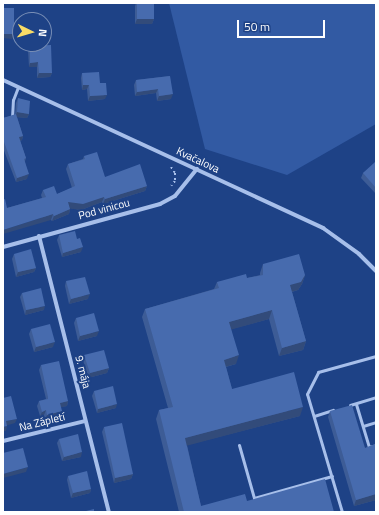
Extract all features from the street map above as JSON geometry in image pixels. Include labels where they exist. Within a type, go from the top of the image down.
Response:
[{"type":"street","name":"Kvačalova","points":[[3,80],[323,228],[359,254],[376,271]]},
{"type":"street","name":"Pod vinicou","points":[[3,247],[168,200],[181,191],[197,169]]},
{"type":"street","name":"9. mája","points":[[39,236],[109,512]]},
{"type":"street","name":"Na Zápletí","points":[[3,441],[85,421]]},
{"type":"lane","points":[[12,118],[13,100],[18,87]]},
{"type":"lane","points":[[342,512],[307,394],[318,372],[376,356]]},
{"type":"lane","points":[[349,406],[376,398]]},
{"type":"lane","points":[[356,404],[369,447],[376,445]]},
{"type":"lane","points":[[314,416],[335,410]]},
{"type":"lane","points":[[363,426],[376,422]]},
{"type":"lane","points":[[239,445],[254,498],[332,476]]},
{"type":"path","points":[[166,163],[175,173],[175,182],[169,190]]},
{"type":"shaded area","points":[[169,3],[376,3],[376,124],[287,175],[205,149]]},
{"type":"building","points":[[137,3],[154,3],[154,19],[137,19]]},
{"type":"building","points":[[3,8],[14,8],[14,12],[12,12],[12,34],[3,34]]},
{"type":"building","points":[[30,52],[51,52],[52,73],[39,73],[38,62],[30,63]]},
{"type":"building","points":[[99,72],[100,83],[106,83],[107,95],[90,96],[89,85],[83,85],[82,73]]},
{"type":"building","points":[[170,76],[173,94],[159,96],[158,89],[137,92],[136,80]]},
{"type":"building","points":[[18,98],[30,101],[29,114],[17,112]]},
{"type":"building","points":[[16,114],[23,136],[19,137],[26,158],[24,159],[29,174],[17,178],[3,139],[3,118]]},
{"type":"building","points":[[97,152],[105,177],[140,164],[147,186],[83,204],[68,202],[70,209],[54,216],[53,214],[3,230],[3,200],[5,199],[7,208],[46,197],[43,190],[54,186],[57,194],[75,186],[68,164],[85,159],[84,156]]},
{"type":"building","points":[[375,162],[376,163],[376,188],[363,173]]},
{"type":"building","points":[[75,231],[77,239],[80,238],[83,247],[63,253],[59,235]]},
{"type":"building","points":[[31,249],[36,268],[18,272],[14,254]]},
{"type":"building","points":[[299,254],[305,275],[301,282],[290,285],[306,341],[282,348],[272,310],[229,322],[239,355],[224,360],[232,389],[294,372],[303,407],[185,438],[201,506],[245,494],[247,501],[325,479],[334,512],[184,512],[159,410],[173,407],[145,309],[219,288],[217,282],[246,274],[247,278],[263,275],[263,264]]},
{"type":"building","points":[[85,277],[90,294],[71,299],[66,281]]},
{"type":"building","points":[[41,288],[45,306],[26,310],[22,293]]},
{"type":"building","points":[[94,313],[99,331],[80,336],[76,318]]},
{"type":"building","points":[[50,324],[55,342],[36,347],[31,329]]},
{"type":"building","points":[[104,350],[109,368],[90,373],[84,355]]},
{"type":"building","points":[[59,361],[68,401],[60,403],[62,411],[47,415],[46,410],[42,412],[39,401],[48,399],[41,365]]},
{"type":"building","points":[[113,386],[117,404],[98,409],[94,391]]},
{"type":"building","points":[[11,396],[17,419],[6,421],[7,426],[3,427],[3,398]]},
{"type":"building","points":[[352,405],[365,448],[376,444],[376,494],[356,500],[330,411]]},
{"type":"building","points":[[122,423],[133,474],[115,478],[104,427]]},
{"type":"building","points":[[78,434],[82,452],[64,457],[59,439]]},
{"type":"building","points":[[23,448],[28,467],[3,474],[3,453]]},
{"type":"building","points":[[87,471],[91,489],[73,493],[68,476]]},
{"type":"building","points":[[94,509],[94,512],[82,512]]}]
